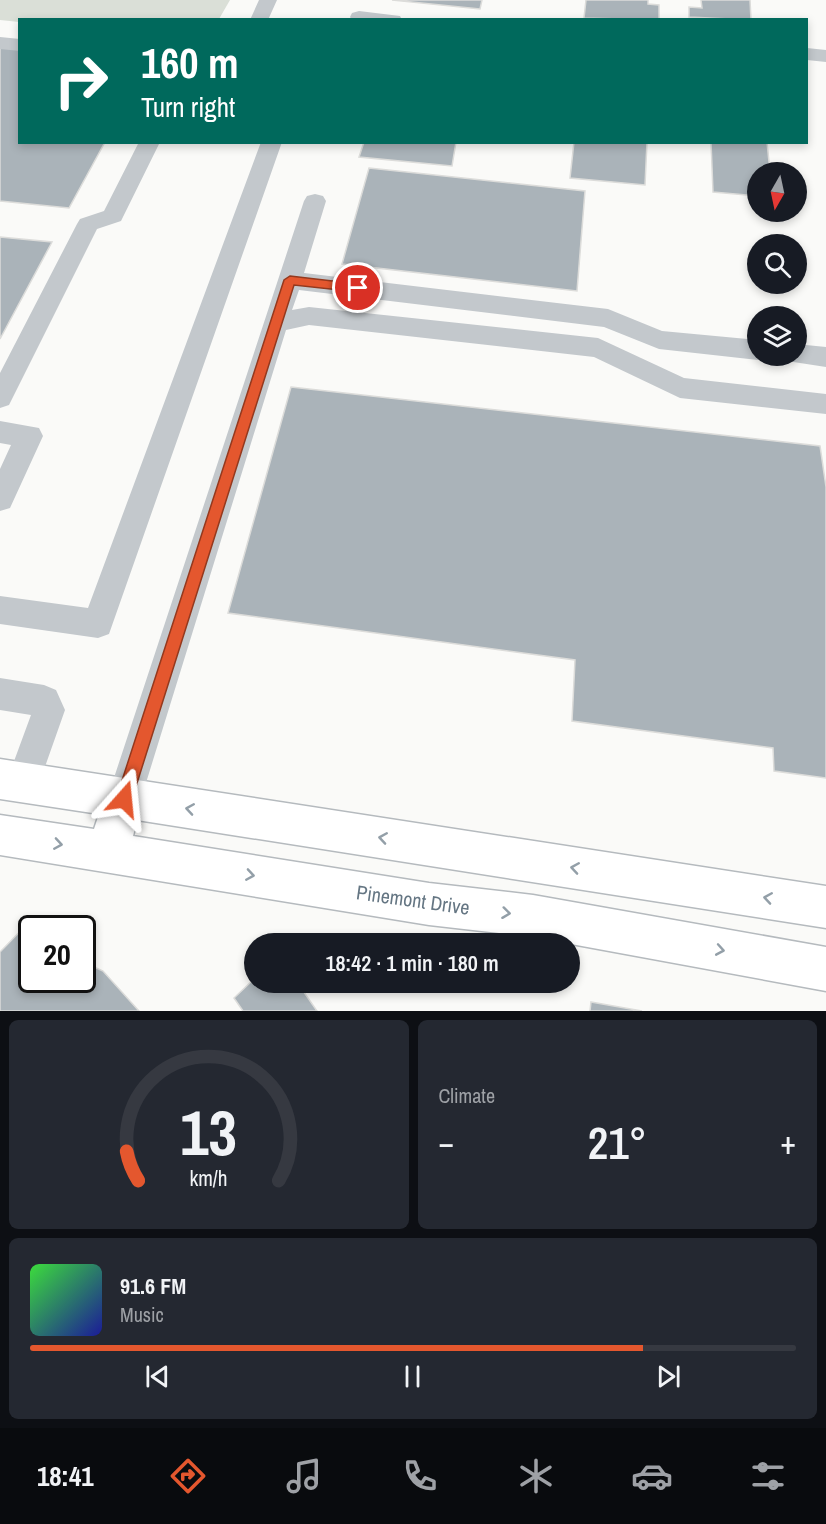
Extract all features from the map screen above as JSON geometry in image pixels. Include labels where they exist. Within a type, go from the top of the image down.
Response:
[{"type":"main road","points":[[11,781],[826,907]]},
{"type":"main road","points":[[107,852],[124,799]]},
{"type":"main road","name":"Pinemont Drive","points":[[0,836],[429,904],[533,916],[826,969]]},
{"type":"street","points":[[260,18],[268,0]]},
{"type":"street","points":[[366,11],[387,18]]},
{"type":"street","points":[[0,43],[18,45]]},
{"type":"street","points":[[808,54],[826,56]]},
{"type":"street","points":[[0,398],[88,224],[113,216],[149,144]]},
{"type":"street","points":[[0,610],[98,624],[271,144]]},
{"type":"street","points":[[124,799],[315,201]]},
{"type":"street","points":[[290,280],[608,318],[659,340],[747,349]]},
{"type":"street","points":[[276,322],[309,316],[598,348],[680,388],[826,404]]},
{"type":"street","points":[[807,355],[826,357]]},
{"type":"street","points":[[0,432],[29,436],[0,499]]},
{"type":"street","points":[[0,694],[44,701],[50,710],[11,781]]},
{"type":"shaded area","points":[[0,0],[230,0],[220,18],[18,18],[18,22],[0,20]]},
{"type":"building","points":[[392,0],[482,0],[480,9]]},
{"type":"building","points":[[586,0],[648,0],[648,4],[659,5],[659,18],[584,18]]},
{"type":"building","points":[[701,0],[750,0],[751,18],[689,17],[689,7],[702,8]]},
{"type":"building","points":[[0,45],[18,46],[18,144],[104,144],[69,208],[0,201]]},
{"type":"building","points":[[363,144],[456,144],[452,166],[359,157]]},
{"type":"building","points":[[574,144],[647,144],[645,185],[570,178]]},
{"type":"building","points":[[711,144],[767,144],[769,162],[747,162],[747,195],[713,192]]},
{"type":"building","points":[[369,168],[585,191],[577,291],[342,264]]},
{"type":"building","points":[[0,237],[52,242],[0,339]]},
{"type":"building","points":[[291,387],[820,446],[826,487],[826,778],[774,771],[773,748],[572,721],[575,660],[228,613]]},
{"type":"building","points":[[18,933],[18,993],[96,993],[96,968],[103,971],[139,1011],[0,1011],[0,952]]},
{"type":"building","points":[[244,988],[244,993],[305,993],[317,1011],[243,1011],[234,998]]},
{"type":"building","points":[[591,1002],[642,1011],[590,1011]]},
{"type":"route","points":[[124,799],[290,280],[358,288]]}]
